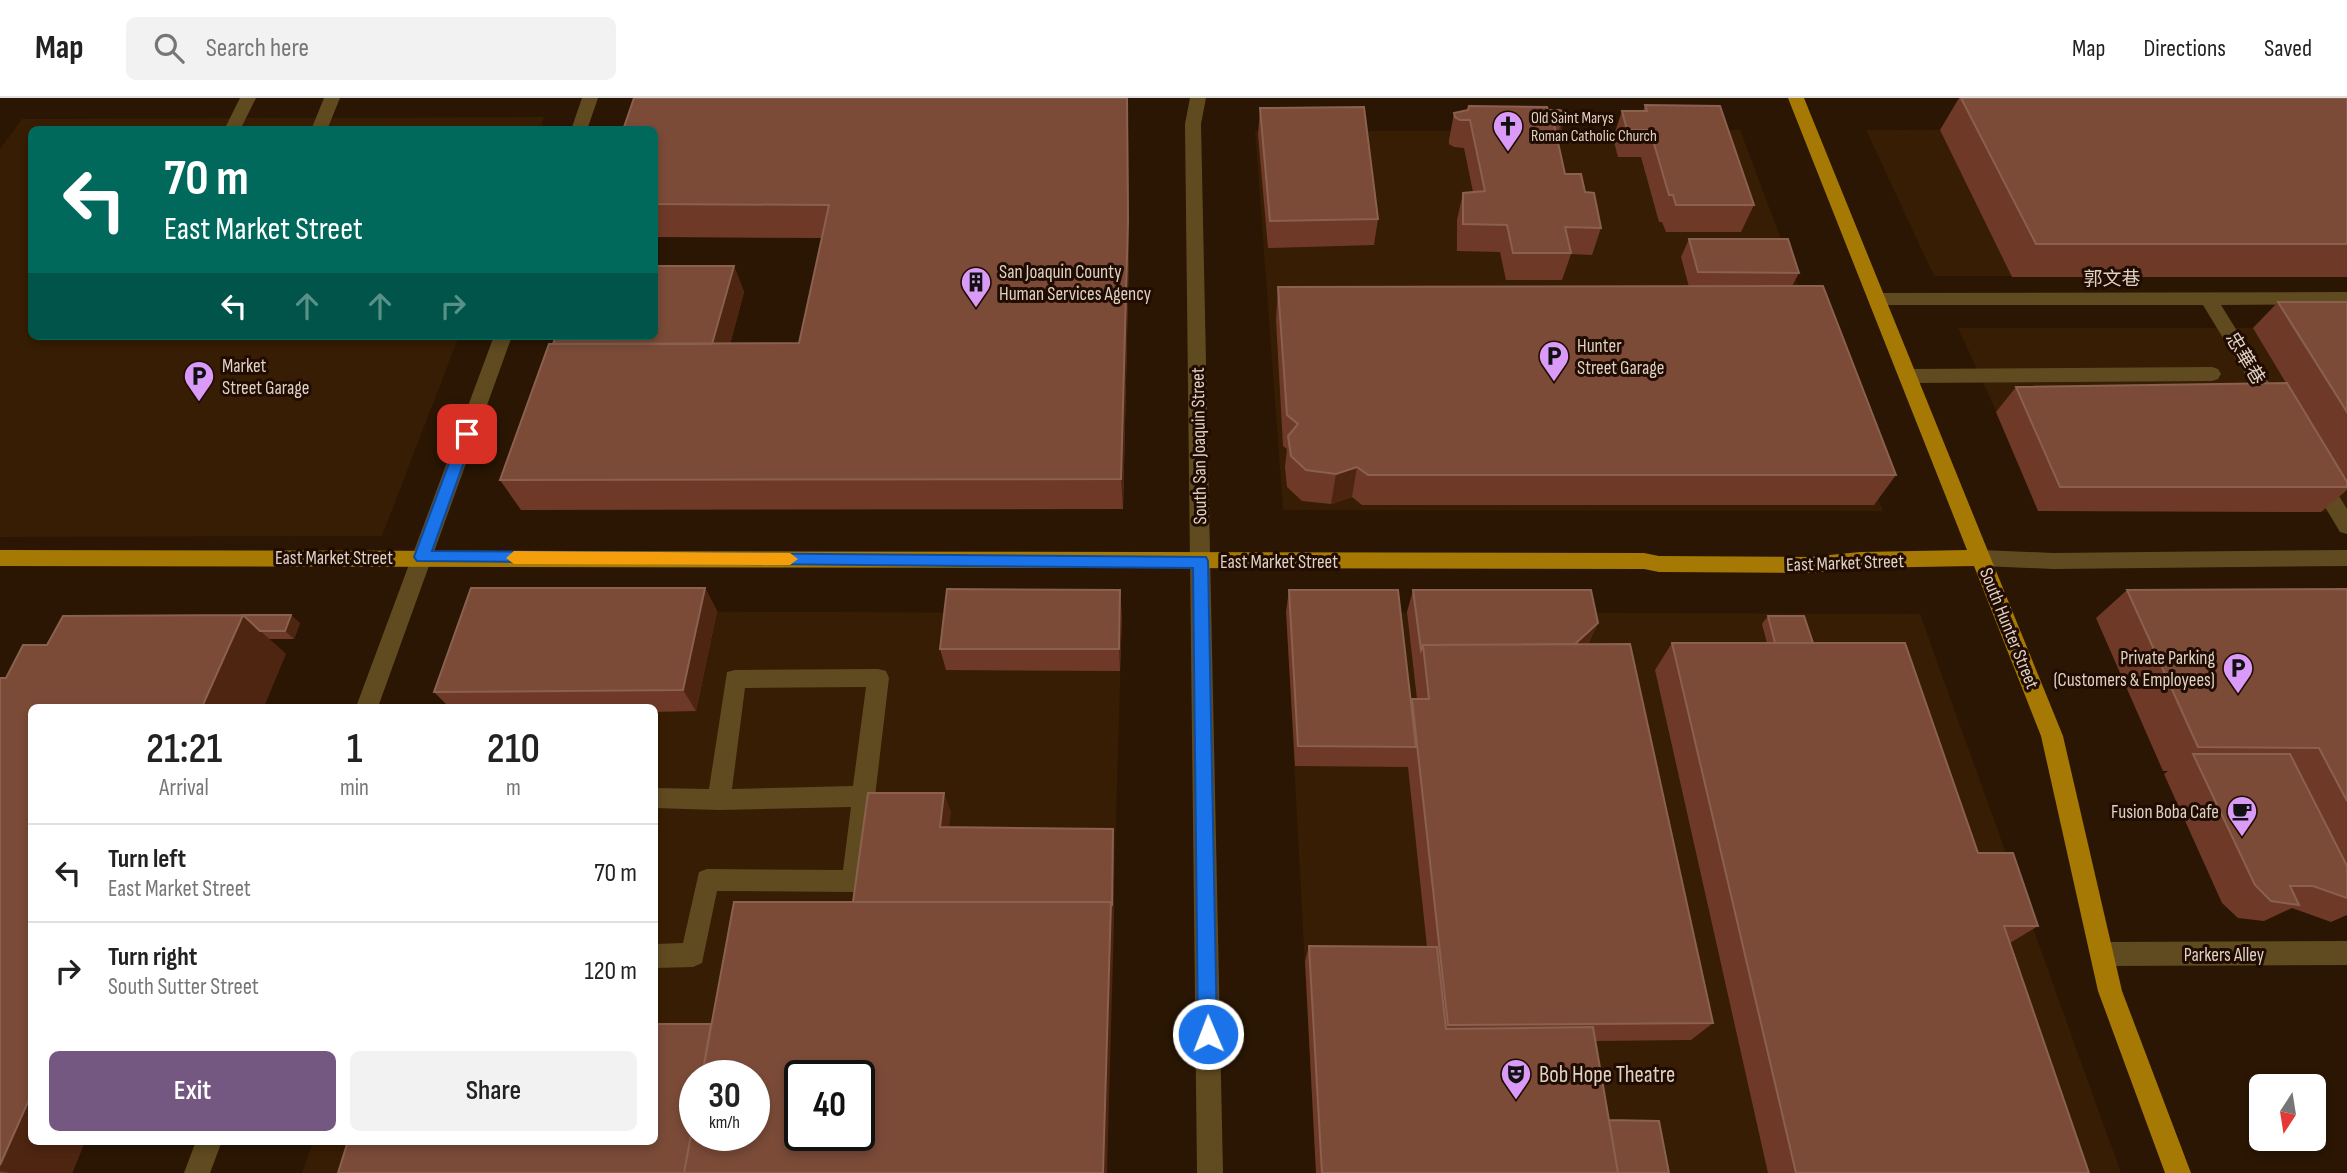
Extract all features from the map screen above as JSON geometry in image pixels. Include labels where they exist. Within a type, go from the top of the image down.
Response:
[{"type":"main road","name":"South Hunter Street","points":[[1796,98],[2052,736],[2110,991],[2178,1173]]},
{"type":"main road","name":"East Market Street","points":[[0,558],[1644,561],[1658,564],[1809,565],[1860,560],[1982,558]]},
{"type":"street","points":[[234,126],[248,98]]},
{"type":"street","points":[[321,126],[332,98]]},
{"type":"street","points":[[580,126],[590,98]]},
{"type":"street","name":"South San Joaquin Street","points":[[1198,98],[1193,124],[1210,1173]]},
{"type":"street","name":"郭文巷","points":[[1877,299],[2347,298]]},
{"type":"street","name":"忠華巷","points":[[2210,299],[2285,424]]},
{"type":"street","points":[[368,704],[502,340]]},
{"type":"street","points":[[1908,376],[2212,374]]},
{"type":"street","points":[[2306,458],[2347,526]]},
{"type":"street","name":"East Market Street","points":[[1982,558],[2053,561],[2347,558]]},
{"type":"street","points":[[658,956],[693,956],[707,880],[853,881],[878,678],[735,679],[719,800]]},
{"type":"street","points":[[658,798],[719,800],[863,796]]},
{"type":"street","name":"Parkers Alley","points":[[2102,954],[2347,953]]},
{"type":"street","points":[[197,1173],[208,1145]]},
{"type":"shaded area","name":"Market Street Garage","points":[[544,117],[541,126],[28,126],[28,340],[457,340],[382,536],[0,537],[0,149],[22,119]]},
{"type":"shaded area","points":[[2347,129],[2347,277],[1934,276],[1866,130]]},
{"type":"shaded area","points":[[1740,130],[1883,511],[1283,510],[1255,131]]},
{"type":"shaded area","points":[[1958,328],[2347,328],[2347,512],[2042,511]]},
{"type":"shaded area","points":[[489,611],[1122,613],[1106,1173],[302,1173],[312,1145],[658,1145],[658,704],[649,704]]},
{"type":"shaded area","points":[[1286,612],[1920,614],[2121,1173],[1316,1173]]},
{"type":"building","points":[[634,98],[1127,98],[1128,220],[1121,479],[500,480],[549,344],[799,343],[829,205],[658,204],[658,126],[624,126]]},
{"type":"building","points":[[1961,98],[2347,98],[2347,244],[2036,244]]},
{"type":"building","points":[[1645,105],[1720,106],[1754,205],[1676,205],[1673,195],[1669,195],[1650,130],[1627,130],[1622,111],[1647,111]]},
{"type":"building","points":[[1469,106],[1547,107],[1548,110],[1560,110],[1566,114],[1562,120],[1553,120],[1565,174],[1581,174],[1585,192],[1594,193],[1601,228],[1565,227],[1571,253],[1513,253],[1507,225],[1463,224],[1463,193],[1485,191],[1470,120],[1460,120],[1454,113],[1468,110]]},
{"type":"building","points":[[1364,107],[1378,219],[1270,221],[1260,108]]},
{"type":"building","points":[[1689,239],[1788,239],[1799,273],[1698,272]]},
{"type":"building","points":[[658,266],[734,266],[712,344],[553,344],[554,340],[658,340]]},
{"type":"building","name":"Hunter Street Garage","points":[[1823,286],[1896,475],[1368,475],[1357,467],[1336,474],[1306,470],[1291,456],[1288,436],[1298,424],[1287,415],[1278,287]]},
{"type":"building","points":[[2278,302],[2347,302],[2347,412]]},
{"type":"building","points":[[2287,383],[2347,482],[2347,487],[2060,487],[2016,387]]},
{"type":"building","points":[[471,588],[705,588],[683,690],[434,692]]},
{"type":"building","points":[[947,589],[1120,590],[1119,649],[940,649]]},
{"type":"building","name":"Private Parking (Customers & Employees)","points":[[2347,589],[2347,801],[2319,748],[2198,747],[2127,590]]},
{"type":"building","points":[[1289,590],[1398,590],[1416,747],[1298,746]]},
{"type":"building","points":[[1413,590],[1591,590],[1598,623],[1575,644],[1423,645],[1421,650]]},
{"type":"building","points":[[243,615],[203,704],[28,704],[28,1102],[0,1165],[0,678],[6,678],[23,645],[47,645],[63,616]]},
{"type":"building","points":[[243,615],[291,615],[285,631],[260,631]]},
{"type":"building","points":[[1768,616],[1804,616],[1813,643],[1775,643]]},
{"type":"building","points":[[1672,643],[1905,643],[1978,853],[2013,853],[2038,926],[2004,926],[2089,1173],[1796,1173]]},
{"type":"building","points":[[1630,644],[1713,1023],[1448,1025],[1412,699],[1429,699],[1423,645]]},
{"type":"building","points":[[2193,754],[2290,754],[2347,866],[2347,898],[2313,886],[2290,886],[2299,905],[2271,901],[2255,885]]},
{"type":"building","points":[[868,793],[944,793],[940,827],[1113,829],[1112,906],[1111,902],[853,902]]},
{"type":"building","points":[[734,902],[1111,902],[1103,1173],[684,1173],[688,1151],[770,1151],[770,1060],[705,1060]]},
{"type":"building","points":[[1309,946],[1437,947],[1446,1029],[1593,1027],[1618,1173],[1322,1173]]},
{"type":"building","points":[[658,1024],[711,1024],[705,1060],[679,1060],[679,1151],[688,1151],[684,1173],[338,1173],[347,1145],[658,1145]]},
{"type":"building","points":[[1609,1120],[1659,1121],[1669,1173],[1618,1173]]},
{"type":"slow traffic","points":[[514,558],[790,559]]},
{"type":"place","name":"Old Saint Marys Roman Catholic Church","points":[[1508,153]]},
{"type":"place","name":"San Joaquin County Human Services Agency","points":[[976,309]]},
{"type":"place","name":"Hunter Street Garage","points":[[1554,383]]},
{"type":"place","name":"Market Street Garage","points":[[199,403]]},
{"type":"place","name":"Private Parking (Customers & Employees)","points":[[2238,695]]},
{"type":"place","name":"Fusion Boba Cafe","points":[[2242,838]]},
{"type":"place","name":"Bob Hope Theatre","points":[[1516,1101]]},
{"type":"route","points":[[467,434],[422,557],[1200,561],[1208,1034]]}]
